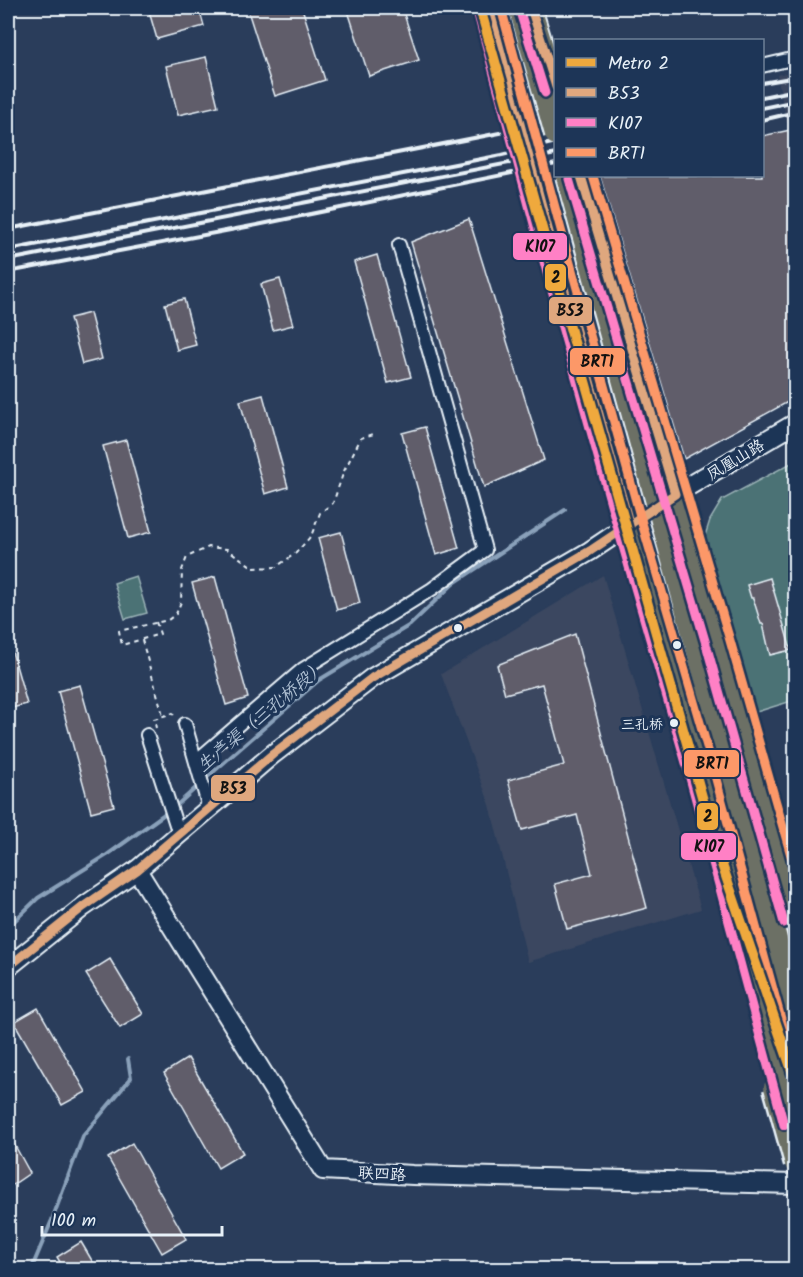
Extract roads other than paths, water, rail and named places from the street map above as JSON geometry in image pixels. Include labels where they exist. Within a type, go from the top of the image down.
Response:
[{"type":"highway","points":[[489,8],[566,269],[636,528],[713,798],[795,1107]]},
{"type":"highway","points":[[524,9],[551,95],[554,125]]},
{"type":"highway","points":[[567,177],[728,760],[795,1014]]},
{"type":"highway","points":[[713,798],[728,861],[764,1046],[795,1163]]},
{"type":"main road","points":[[489,8],[630,526],[698,760],[795,1122]]},
{"type":"main road","points":[[581,177],[675,494],[795,920]]},
{"type":"main road","name":"凤凰山路","points":[[8,967],[84,907],[136,870],[179,834],[207,799],[273,754],[372,678],[590,551],[675,494],[795,423]]},
{"type":"main road","name":"联四路","points":[[136,870],[323,1170],[795,1184]]},
{"type":"street","points":[[764,66],[795,58]]},
{"type":"street","points":[[198,768],[303,669],[432,589],[484,550],[399,245]]},
{"type":"street","points":[[185,724],[207,799]]},
{"type":"street","points":[[147,735],[179,834]]},
{"type":"waterway","name":"生产渠（三孔桥段）","points":[[204,780],[319,680],[410,625],[454,583],[565,510]]},
{"type":"waterway","name":"生产渠（三孔桥段）","points":[[8,927],[38,898],[107,855],[177,805],[199,785]]},
{"type":"waterway","points":[[31,1270],[83,1136],[131,1078],[128,1059]]},
{"type":"railway","points":[[764,83],[796,77]]},
{"type":"railway","points":[[764,97],[796,90]]},
{"type":"railway","points":[[764,108],[796,101]]},
{"type":"railway","points":[[764,120],[796,112]]},
{"type":"railway","points":[[8,229],[554,122]]},
{"type":"railway","points":[[8,250],[502,155],[554,142]]},
{"type":"railway","points":[[8,260],[554,154]]},
{"type":"railway","points":[[8,272],[257,225],[554,164]]},
{"type":"metro line","name":"2","points":[[480,8],[717,850],[796,1082]]},
{"type":"place","name":"三孔桥","points":[[674,723]]}]
